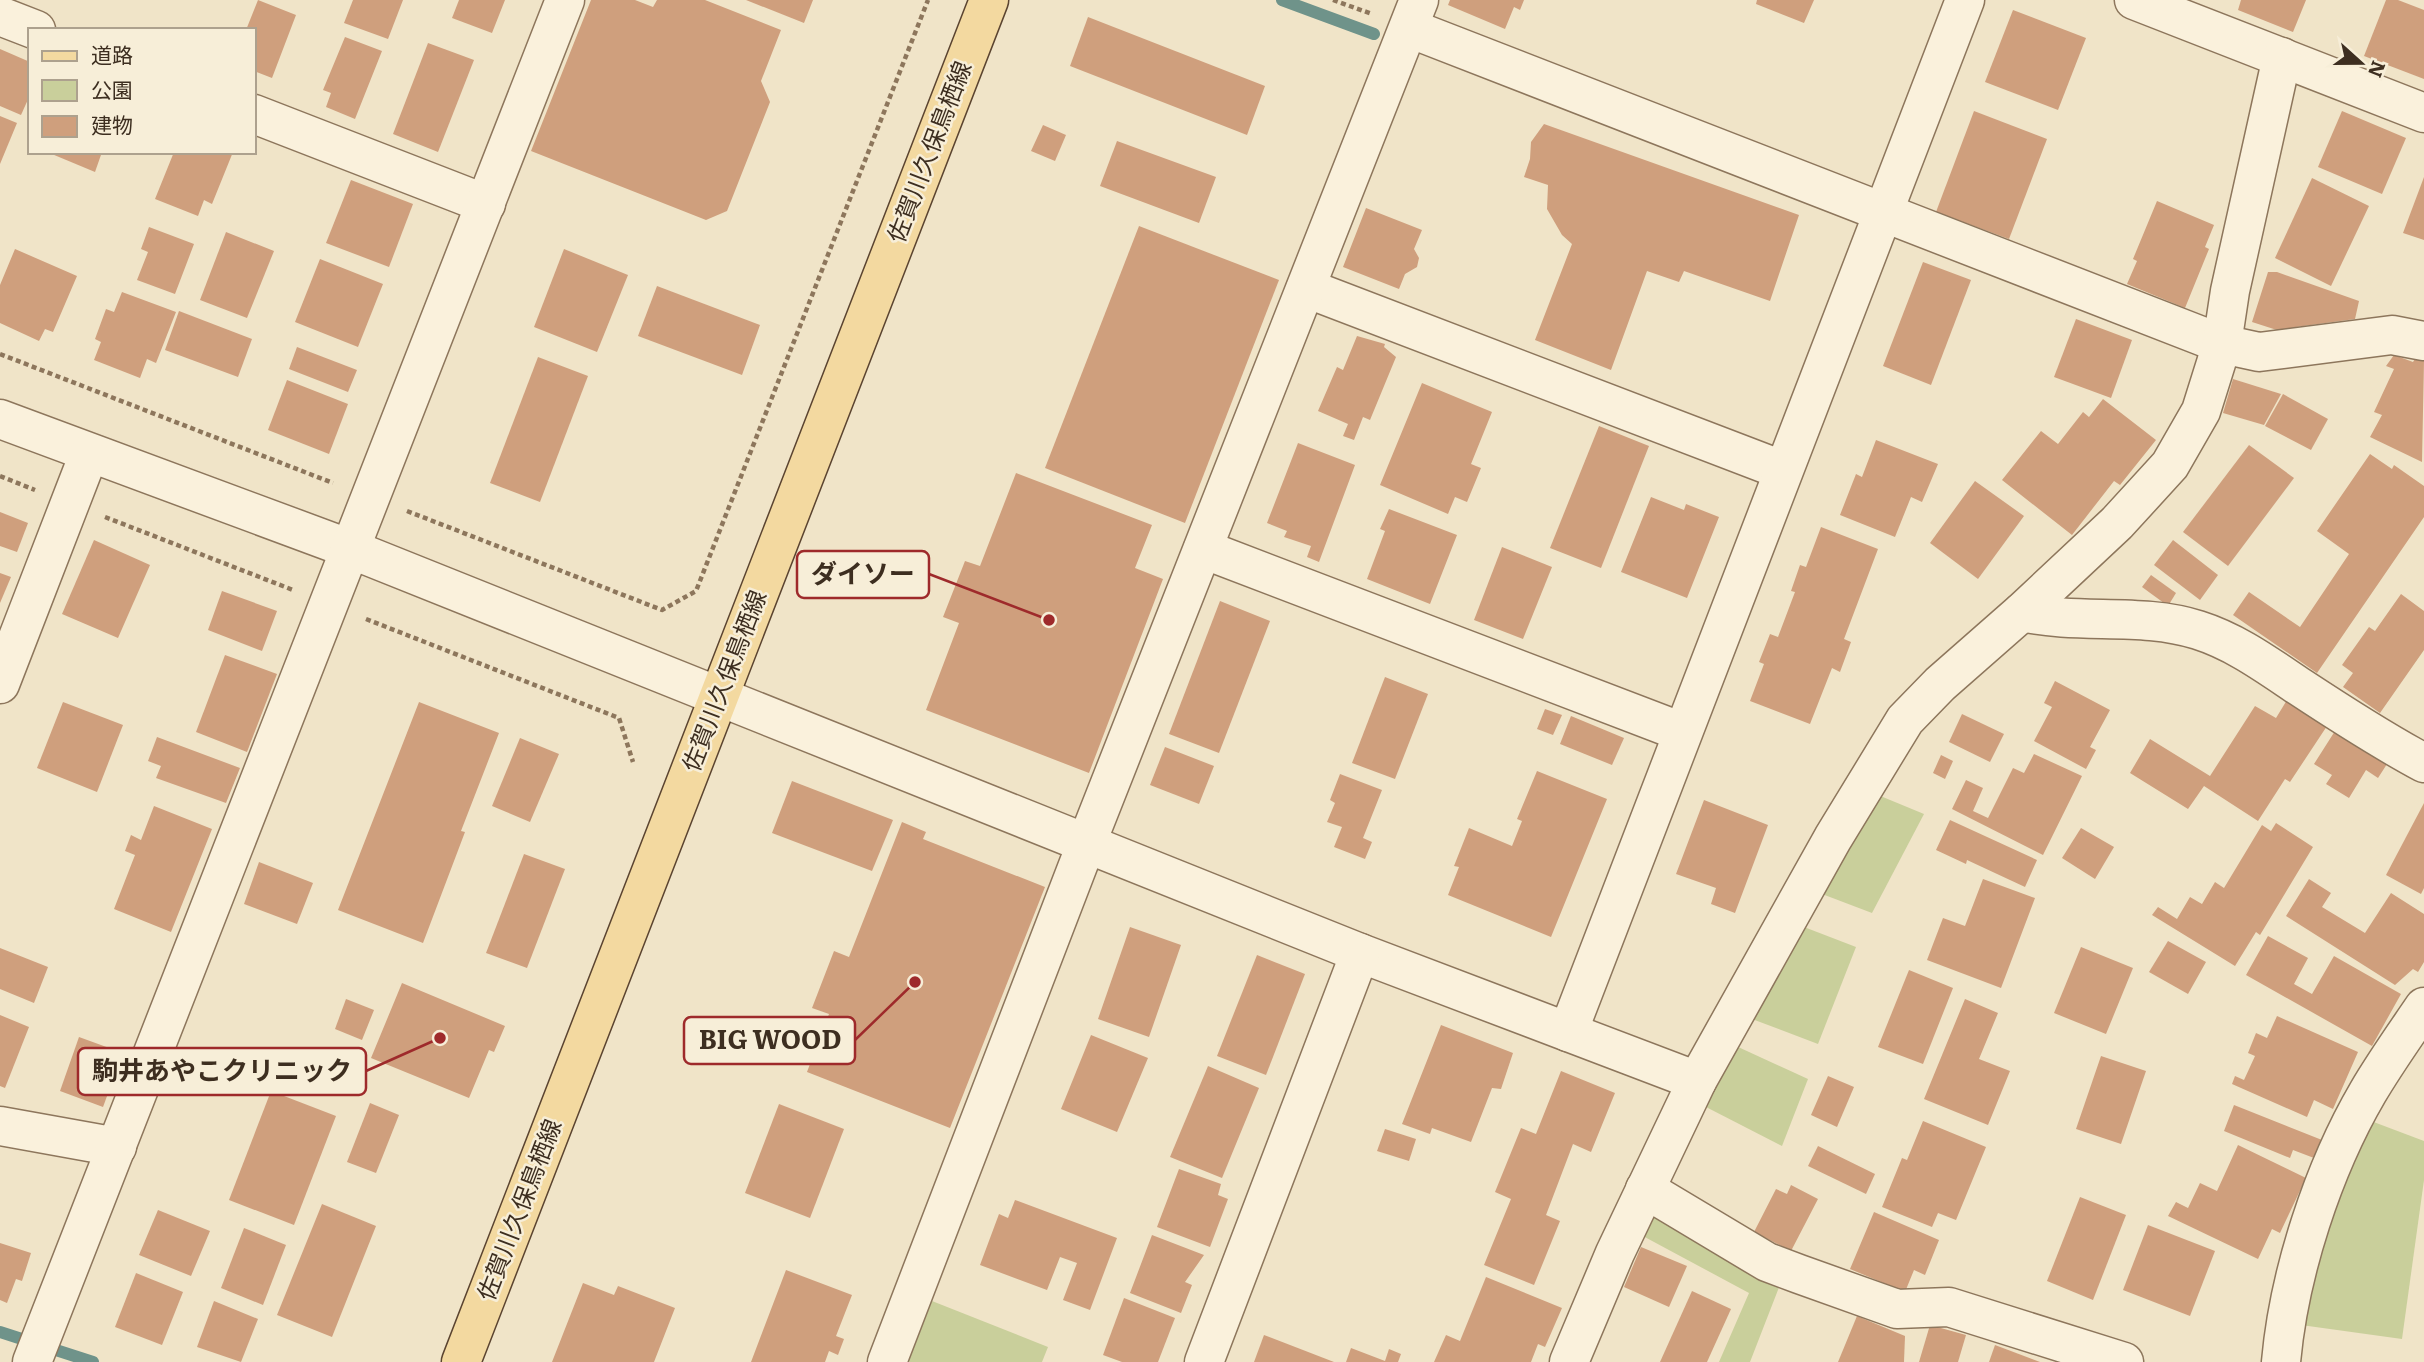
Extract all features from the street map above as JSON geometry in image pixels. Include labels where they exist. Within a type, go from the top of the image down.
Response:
[{"type":"main road","name":"佐賀川久保鳥栖線","points":[[461,1362],[989,0]]},
{"type":"street","points":[[25,1353],[117,1147],[353,550],[565,0]]},
{"type":"street","points":[[1568,1032],[1965,0]]},
{"type":"street","points":[[2134,0],[2424,113]]},
{"type":"street","points":[[887,1362],[1087,842],[1414,14],[1882,210],[2222,344],[2259,352],[2392,335],[2424,341]]},
{"type":"street","points":[[0,16],[31,28]]},
{"type":"street","points":[[1569,1362],[1645,1189],[1697,1081],[1833,838],[1905,720],[1940,684],[2117,523],[2170,465],[2201,411],[2222,344],[2230,290],[2282,57]]},
{"type":"street","points":[[256,115],[486,204]]},
{"type":"street","points":[[1306,288],[1782,470]]},
{"type":"street","points":[[0,419],[353,550],[1360,953],[1697,1081]]},
{"type":"street","points":[[0,684],[89,454]]},
{"type":"street","points":[[1203,549],[1682,732]]},
{"type":"street","points":[[2022,612],[2049,618],[2162,623],[2196,629],[2233,643],[2381,741],[2424,763]]},
{"type":"street","points":[[1204,1362],[1360,953]]},
{"type":"street","points":[[2281,1362],[2306,1237],[2343,1140],[2368,1092],[2424,1007]]},
{"type":"street","points":[[0,1126],[117,1147]]},
{"type":"street","points":[[1645,1189],[1767,1262],[1897,1310],[1949,1307],[2124,1362]]},
{"type":"path","points":[[0,354],[662,610],[696,591],[928,0]]},
{"type":"green space","points":[[1878,795],[1924,814],[1872,913],[1822,894]]},
{"type":"green space","points":[[1804,927],[1856,947],[1818,1044],[1752,1019]]},
{"type":"green space","points":[[1736,1046],[1808,1079],[1782,1146],[1706,1107]]},
{"type":"green space","points":[[2371,1121],[2424,1141],[2424,1180],[2402,1339],[2301,1325],[2330,1221]]},
{"type":"green space","points":[[1655,1208],[1783,1277],[1750,1362],[1719,1362],[1749,1293],[1641,1235]]},
{"type":"green space","points":[[932,1301],[1048,1347],[1042,1362],[908,1362]]},
{"type":"building","points":[[258,0],[296,15],[272,78],[256,72],[256,28],[247,28]]},
{"type":"building","points":[[353,0],[403,0],[388,39],[344,23]]},
{"type":"building","points":[[459,0],[505,0],[492,33],[452,18]]},
{"type":"building","points":[[591,0],[635,0],[653,7],[657,0],[705,0],[781,30],[761,81],[770,102],[727,211],[706,220],[531,151]]},
{"type":"building","points":[[746,0],[813,0],[804,23]]},
{"type":"building","points":[[1450,0],[1524,0],[1520,10],[1514,7],[1505,29],[1448,5]]},
{"type":"building","points":[[1757,0],[1814,0],[1804,23],[1756,4]]},
{"type":"building","points":[[2241,0],[2306,0],[2293,32],[2238,10]]},
{"type":"building","points":[[2386,0],[2398,0],[2424,10],[2424,79],[2364,56]]},
{"type":"building","points":[[2013,10],[2086,38],[2058,110],[1985,82]]},
{"type":"building","points":[[1088,17],[1265,86],[1247,135],[1070,66]]},
{"type":"building","points":[[345,37],[382,51],[355,119],[326,107],[331,93],[323,90]]},
{"type":"building","points":[[428,43],[474,60],[438,152],[393,134]]},
{"type":"building","points":[[0,49],[28,61],[28,99],[21,115],[0,106]]},
{"type":"building","points":[[1974,111],[2047,139],[2009,239],[1936,212]]},
{"type":"building","points":[[2342,111],[2406,138],[2382,194],[2318,167]]},
{"type":"building","points":[[0,116],[17,123],[0,164]]},
{"type":"building","points":[[1544,124],[1799,215],[1770,301],[1684,271],[1679,282],[1647,271],[1611,370],[1535,340],[1572,244],[1562,235],[1547,209],[1548,185],[1524,177],[1530,159],[1531,142]]},
{"type":"building","points":[[1043,125],[1066,135],[1055,161],[1031,151]]},
{"type":"building","points":[[1117,141],[1216,177],[1199,223],[1100,186]]},
{"type":"building","points":[[52,154],[101,154],[95,172]]},
{"type":"building","points":[[173,154],[232,154],[212,204],[204,200],[198,216],[155,199]]},
{"type":"building","points":[[2424,177],[2424,240],[2403,233]]},
{"type":"building","points":[[2312,178],[2369,206],[2331,286],[2275,258]]},
{"type":"building","points":[[351,180],[413,204],[389,267],[326,243]]},
{"type":"building","points":[[2157,201],[2214,225],[2205,247],[2209,249],[2185,308],[2127,284],[2137,261],[2133,259]]},
{"type":"building","points":[[1366,208],[1422,230],[1414,249],[1419,258],[1417,267],[1405,274],[1399,289],[1343,267]]},
{"type":"building","points":[[1139,226],[1279,280],[1185,523],[1045,468]]},
{"type":"building","points":[[149,227],[194,244],[175,294],[137,280],[148,252],[141,249]]},
{"type":"building","points":[[226,232],[274,251],[247,318],[200,300]]},
{"type":"building","points":[[15,249],[77,276],[53,332],[45,329],[39,341],[0,323],[0,285]]},
{"type":"building","points":[[564,249],[628,275],[597,352],[534,327]]},
{"type":"building","points":[[320,259],[383,284],[358,347],[295,322]]},
{"type":"building","points":[[1923,262],[1971,280],[1931,385],[1883,366]]},
{"type":"building","points":[[2268,272],[2277,272],[2359,301],[2355,319],[2296,327],[2283,332],[2252,322]]},
{"type":"building","points":[[657,286],[760,325],[742,375],[638,336]]},
{"type":"building","points":[[122,292],[176,312],[156,363],[147,359],[140,378],[94,360],[101,342],[95,339],[106,309],[114,312]]},
{"type":"building","points":[[179,311],[252,339],[238,377],[165,350]]},
{"type":"building","points":[[2076,319],[2132,340],[2111,398],[2054,377]]},
{"type":"building","points":[[1357,336],[1385,344],[1384,347],[1396,357],[1370,420],[1363,417],[1354,440],[1343,436],[1348,424],[1318,411],[1337,367],[1343,370]]},
{"type":"building","points":[[297,347],[357,370],[348,392],[289,369]]},
{"type":"building","points":[[2394,355],[2413,362],[2416,357],[2424,360],[2422,462],[2370,437],[2382,415],[2374,412],[2394,369],[2386,366]]},
{"type":"building","points":[[538,357],[588,376],[540,502],[490,483]]},
{"type":"building","points":[[2233,379],[2281,394],[2264,425],[2223,413]]},
{"type":"building","points":[[287,380],[348,404],[329,454],[268,430]]},
{"type":"building","points":[[1422,383],[1492,412],[1471,464],[1481,468],[1467,502],[1455,497],[1448,514],[1380,485]]},
{"type":"building","points":[[2283,394],[2328,419],[2311,450],[2265,426]]},
{"type":"building","points":[[2103,399],[2156,440],[2120,485],[2114,481],[2072,535],[2002,480],[2041,431],[2058,444],[2083,412],[2089,417]]},
{"type":"building","points":[[1599,426],[1649,446],[1601,568],[1550,548]]},
{"type":"building","points":[[1876,440],[1938,464],[1922,502],[1911,497],[1895,537],[1840,515],[1856,474],[1862,477]]},
{"type":"building","points":[[1298,443],[1355,465],[1319,562],[1307,557],[1311,546],[1284,537],[1287,531],[1267,523]]},
{"type":"building","points":[[2249,445],[2294,478],[2228,566],[2183,532]]},
{"type":"building","points":[[2370,454],[2392,469],[2394,465],[2424,486],[2424,517],[2317,673],[2233,615],[2249,592],[2300,627],[2349,554],[2317,531]]},
{"type":"building","points":[[1016,473],[1152,525],[1135,568],[1163,579],[1089,773],[926,710],[959,623],[943,617],[965,561],[980,566]]},
{"type":"building","points":[[1975,481],[2024,516],[1978,579],[1930,543]]},
{"type":"building","points":[[1651,497],[1684,510],[1686,504],[1719,517],[1687,598],[1621,572]]},
{"type":"building","points":[[1389,509],[1457,535],[1430,604],[1367,579],[1385,531],[1380,529]]},
{"type":"building","points":[[0,512],[28,523],[17,552],[0,546]]},
{"type":"building","points":[[1821,527],[1878,549],[1844,639],[1851,642],[1840,672],[1832,668],[1810,724],[1750,701],[1764,664],[1759,662],[1770,634],[1778,637],[1795,592],[1791,591],[1800,565],[1806,567]]},
{"type":"building","points":[[94,540],[150,565],[118,638],[62,614]]},
{"type":"building","points":[[2173,540],[2218,575],[2200,600],[2154,565]]},
{"type":"building","points":[[1502,547],[1552,567],[1523,639],[1474,620]]},
{"type":"building","points":[[0,573],[11,577],[0,603]]},
{"type":"building","points":[[2151,575],[2176,593],[2168,606],[2142,587]]},
{"type":"building","points":[[222,591],[277,611],[262,651],[208,630]]},
{"type":"building","points":[[2401,594],[2424,611],[2424,650],[2380,713],[2343,687],[2353,673],[2342,665],[2369,627],[2375,631]]},
{"type":"building","points":[[1220,601],[1270,621],[1219,753],[1169,734]]},
{"type":"building","points":[[225,655],[277,674],[247,752],[196,732]]},
{"type":"building","points":[[1385,677],[1428,694],[1395,779],[1352,763]]},
{"type":"building","points":[[2055,681],[2110,710],[2090,747],[2096,750],[2086,769],[2034,741],[2052,707],[2044,703]]},
{"type":"building","points":[[2287,700],[2327,726],[2290,782],[2285,779],[2258,821],[2204,786],[2188,809],[2130,773],[2150,739],[2210,776],[2255,706],[2276,718]]},
{"type":"building","points":[[63,702],[123,725],[97,792],[37,768]]},
{"type":"building","points":[[419,702],[499,733],[461,831],[465,832],[423,943],[338,910]]},
{"type":"building","points":[[1545,709],[1562,715],[1553,735],[1537,729]]},
{"type":"building","points":[[1962,714],[2004,734],[1990,762],[1949,742]]},
{"type":"building","points":[[1571,716],[1624,738],[1612,765],[1560,744]]},
{"type":"building","points":[[2335,731],[2387,764],[2378,778],[2366,770],[2349,798],[2326,784],[2332,775],[2314,764]]},
{"type":"building","points":[[157,737],[240,768],[226,803],[156,778],[161,766],[148,761]]},
{"type":"building","points":[[520,738],[559,754],[530,822],[492,806]]},
{"type":"building","points":[[1165,747],[1214,766],[1199,804],[1150,785]]},
{"type":"building","points":[[2034,754],[2082,776],[2043,855],[1952,809],[1966,780],[1983,788],[1973,811],[1988,818],[2013,768],[2024,773]]},
{"type":"building","points":[[1941,755],[1953,761],[1945,779],[1933,773]]},
{"type":"building","points":[[1537,771],[1607,799],[1551,937],[1448,895],[1459,867],[1454,866],[1469,828],[1512,846],[1522,821],[1517,819]]},
{"type":"building","points":[[1340,774],[1382,790],[1363,838],[1372,842],[1365,859],[1334,847],[1342,827],[1327,822],[1335,803],[1330,800]]},
{"type":"building","points":[[792,781],[893,820],[872,871],[772,833]]},
{"type":"building","points":[[1704,800],[1768,825],[1735,913],[1711,904],[1716,888],[1676,874]]},
{"type":"building","points":[[2424,803],[2424,888],[2421,894],[2386,875]]},
{"type":"building","points":[[154,806],[212,829],[171,932],[114,909],[135,855],[125,851],[131,835],[141,840]]},
{"type":"building","points":[[1950,820],[2037,860],[2025,887],[1967,860],[1966,864],[1936,850]]},
{"type":"building","points":[[902,822],[926,832],[923,839],[1045,887],[950,1128],[807,1072],[829,1014],[812,1008],[834,951],[849,957]]},
{"type":"building","points":[[2276,823],[2313,847],[2260,935],[2256,932],[2235,966],[2152,915],[2158,907],[2177,919],[2190,897],[2202,904],[2215,882],[2224,888],[2262,825],[2271,831]]},
{"type":"building","points":[[2081,828],[2114,847],[2095,879],[2062,858]]},
{"type":"building","points":[[524,854],[565,869],[527,968],[486,953]]},
{"type":"building","points":[[259,862],[313,883],[297,924],[244,904]]},
{"type":"building","points":[[1983,879],[2035,898],[2001,988],[1927,960],[1943,918],[1965,926]]},
{"type":"building","points":[[2309,879],[2331,893],[2322,907],[2365,933],[2391,893],[2424,914],[2424,962],[2418,972],[2413,969],[2395,985],[2286,916]]},
{"type":"building","points":[[1130,927],[1181,945],[1149,1037],[1098,1019]]},
{"type":"building","points":[[2268,936],[2308,958],[2294,984],[2312,994],[2334,956],[2401,994],[2372,1046],[2246,975]]},
{"type":"building","points":[[2168,941],[2206,962],[2188,994],[2149,972]]},
{"type":"building","points":[[2081,947],[2133,968],[2106,1034],[2054,1013]]},
{"type":"building","points":[[0,948],[48,967],[34,1003],[0,989]]},
{"type":"building","points":[[1257,955],[1305,974],[1266,1075],[1217,1056]]},
{"type":"building","points":[[1909,970],[1953,988],[1923,1064],[1878,1047]]},
{"type":"building","points":[[402,983],[505,1026],[494,1052],[489,1050],[469,1098],[371,1058]]},
{"type":"building","points":[[346,999],[374,1010],[362,1040],[335,1029]]},
{"type":"building","points":[[1965,999],[1998,1013],[1979,1059],[2010,1071],[1988,1125],[1924,1099]]},
{"type":"building","points":[[0,1015],[29,1027],[5,1088],[0,1086]]},
{"type":"building","points":[[2277,1016],[2358,1052],[2333,1109],[2314,1100],[2307,1117],[2232,1084],[2235,1076],[2244,1080],[2255,1056],[2248,1053],[2256,1033],[2267,1038]]},
{"type":"building","points":[[1441,1025],[1513,1053],[1501,1089],[1492,1088],[1471,1142],[1432,1128],[1430,1134],[1402,1124]]},
{"type":"building","points":[[1091,1035],[1148,1058],[1117,1132],[1061,1109]]},
{"type":"building","points":[[79,1037],[123,1053],[103,1107],[60,1091]]},
{"type":"building","points":[[2101,1056],[2146,1071],[2121,1144],[2076,1129]]},
{"type":"building","points":[[1208,1066],[1259,1088],[1222,1178],[1170,1157]]},
{"type":"building","points":[[1561,1071],[1615,1093],[1591,1152],[1573,1144],[1546,1215],[1560,1221],[1534,1285],[1484,1265],[1511,1199],[1495,1192],[1521,1128],[1536,1134]]},
{"type":"building","points":[[1828,1076],[1854,1087],[1837,1127],[1811,1115]]},
{"type":"building","points":[[271,1091],[336,1116],[294,1225],[229,1200]]},
{"type":"building","points":[[370,1103],[399,1115],[376,1173],[347,1162]]},
{"type":"building","points":[[779,1104],[844,1129],[810,1218],[745,1193]]},
{"type":"building","points":[[2234,1105],[2322,1140],[2314,1158],[2293,1150],[2290,1158],[2224,1131]]},
{"type":"building","points":[[1923,1121],[1986,1147],[1956,1220],[1938,1213],[1932,1227],[1882,1207],[1902,1158],[1907,1160]]},
{"type":"building","points":[[1385,1129],[1416,1139],[1409,1161],[1377,1151]]},
{"type":"building","points":[[2238,1145],[2306,1178],[2280,1233],[2272,1229],[2258,1259],[2168,1216],[2176,1202],[2188,1208],[2200,1183],[2217,1191]]},
{"type":"building","points":[[1818,1146],[1875,1174],[1866,1194],[1808,1166]]},
{"type":"building","points":[[1179,1169],[1221,1184],[1218,1195],[1228,1199],[1210,1247],[1157,1227]]},
{"type":"building","points":[[1791,1185],[1818,1199],[1791,1251],[1754,1232],[1776,1189],[1787,1194]]},
{"type":"building","points":[[2080,1197],[2126,1215],[2093,1300],[2047,1281]]},
{"type":"building","points":[[1015,1200],[1117,1238],[1090,1310],[1063,1300],[1077,1263],[1060,1257],[1047,1290],[980,1265],[999,1214],[1008,1218]]},
{"type":"building","points":[[322,1204],[376,1226],[332,1337],[277,1315]]},
{"type":"building","points":[[158,1210],[210,1231],[191,1276],[139,1255]]},
{"type":"building","points":[[1874,1212],[1939,1240],[1925,1275],[1914,1270],[1905,1292],[1850,1269]]},
{"type":"building","points":[[2148,1225],[2215,1251],[2190,1316],[2123,1290]]},
{"type":"building","points":[[244,1228],[286,1245],[263,1305],[221,1288]]},
{"type":"building","points":[[1152,1235],[1204,1255],[1185,1282],[1192,1285],[1181,1313],[1130,1293]]},
{"type":"building","points":[[0,1243],[31,1253],[22,1281],[16,1279],[7,1303],[0,1300]]},
{"type":"building","points":[[1641,1247],[1687,1266],[1669,1307],[1624,1287]]},
{"type":"building","points":[[786,1270],[852,1295],[836,1336],[844,1339],[838,1355],[829,1351],[825,1362],[751,1362]]},
{"type":"building","points":[[136,1273],[183,1292],[162,1345],[115,1327]]},
{"type":"building","points":[[1486,1277],[1562,1308],[1545,1347],[1538,1344],[1531,1362],[1434,1362],[1446,1335],[1460,1341]]},
{"type":"building","points":[[583,1283],[614,1295],[618,1286],[675,1308],[654,1362],[552,1362]]},
{"type":"building","points":[[1692,1291],[1731,1309],[1707,1362],[1660,1362]]},
{"type":"building","points":[[1124,1298],[1175,1318],[1158,1362],[1122,1362],[1103,1355]]},
{"type":"building","points":[[214,1301],[258,1319],[241,1362],[197,1347]]},
{"type":"building","points":[[1857,1316],[1905,1336],[1904,1362],[1838,1362]]},
{"type":"building","points":[[1930,1325],[1966,1335],[1958,1362],[1919,1362]]},
{"type":"building","points":[[1264,1335],[1334,1362],[1254,1362]]},
{"type":"building","points":[[1995,1345],[2040,1362],[1989,1362]]},
{"type":"building","points":[[1351,1348],[1385,1361],[1389,1349],[1401,1354],[1398,1362],[1346,1362]]},
{"type":"waterway","points":[[1282,0],[1374,34]]},
{"type":"waterway","points":[[0,1332],[93,1362]]},
{"type":"place","name":"ダイソー","points":[[1049,620]]},
{"type":"place","name":"BIG WOOD","points":[[915,982]]},
{"type":"place","name":"駒井あやこクリニック","points":[[440,1038]]}]
